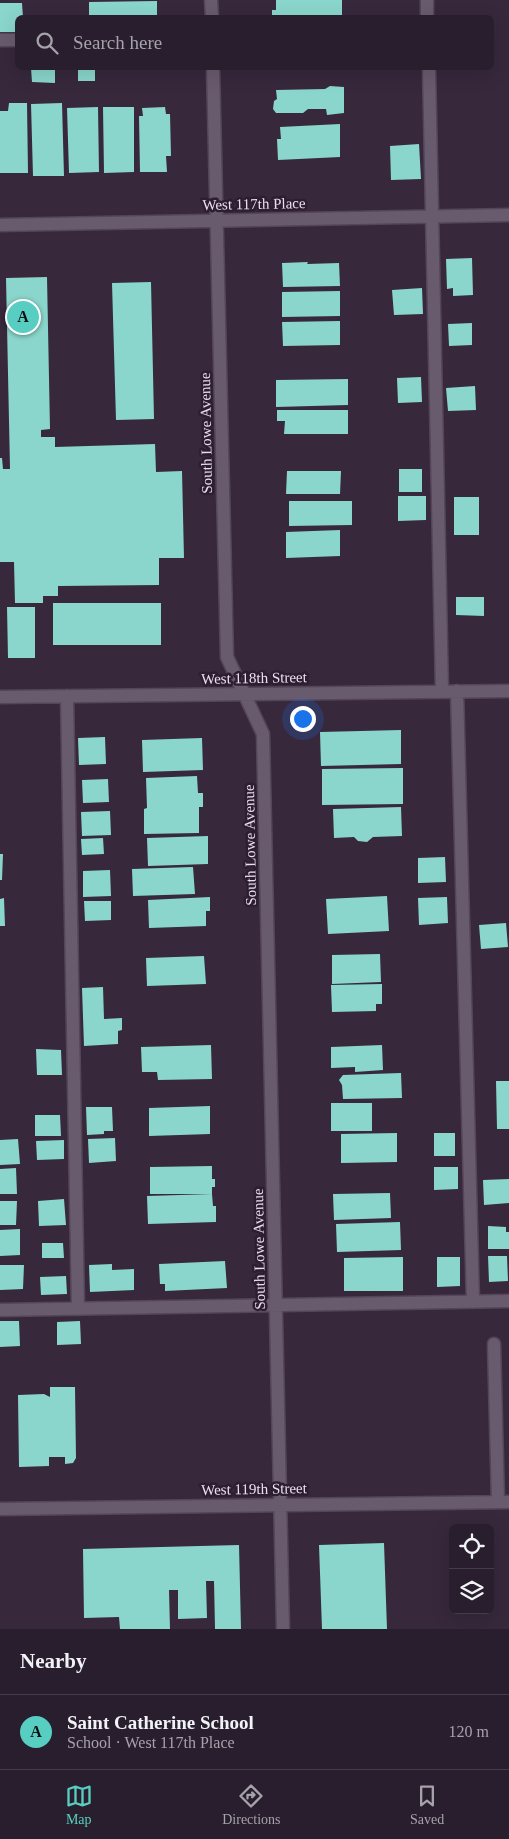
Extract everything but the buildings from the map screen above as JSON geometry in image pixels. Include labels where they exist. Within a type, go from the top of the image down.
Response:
[{"type":"street","points":[[211,0],[212,15]]},
{"type":"street","points":[[427,0],[428,15]]},
{"type":"street","points":[[0,40],[15,40]]},
{"type":"street","name":"South Lowe Avenue","points":[[213,70],[227,657],[263,734],[283,1629]]},
{"type":"street","points":[[429,70],[442,691]]},
{"type":"street","name":"West 117th Place","points":[[0,225],[509,215]]},
{"type":"street","name":"West 118th Street","points":[[0,697],[509,690]]},
{"type":"street","points":[[457,691],[473,1302]]},
{"type":"street","points":[[67,696],[78,1309]]},
{"type":"street","points":[[0,1310],[509,1301]]},
{"type":"street","points":[[494,1344],[503,1502]]},
{"type":"street","name":"West 119th Street","points":[[0,1509],[503,1502]]},
{"type":"place","name":"Saint Catherine School","points":[[23,317]]}]
